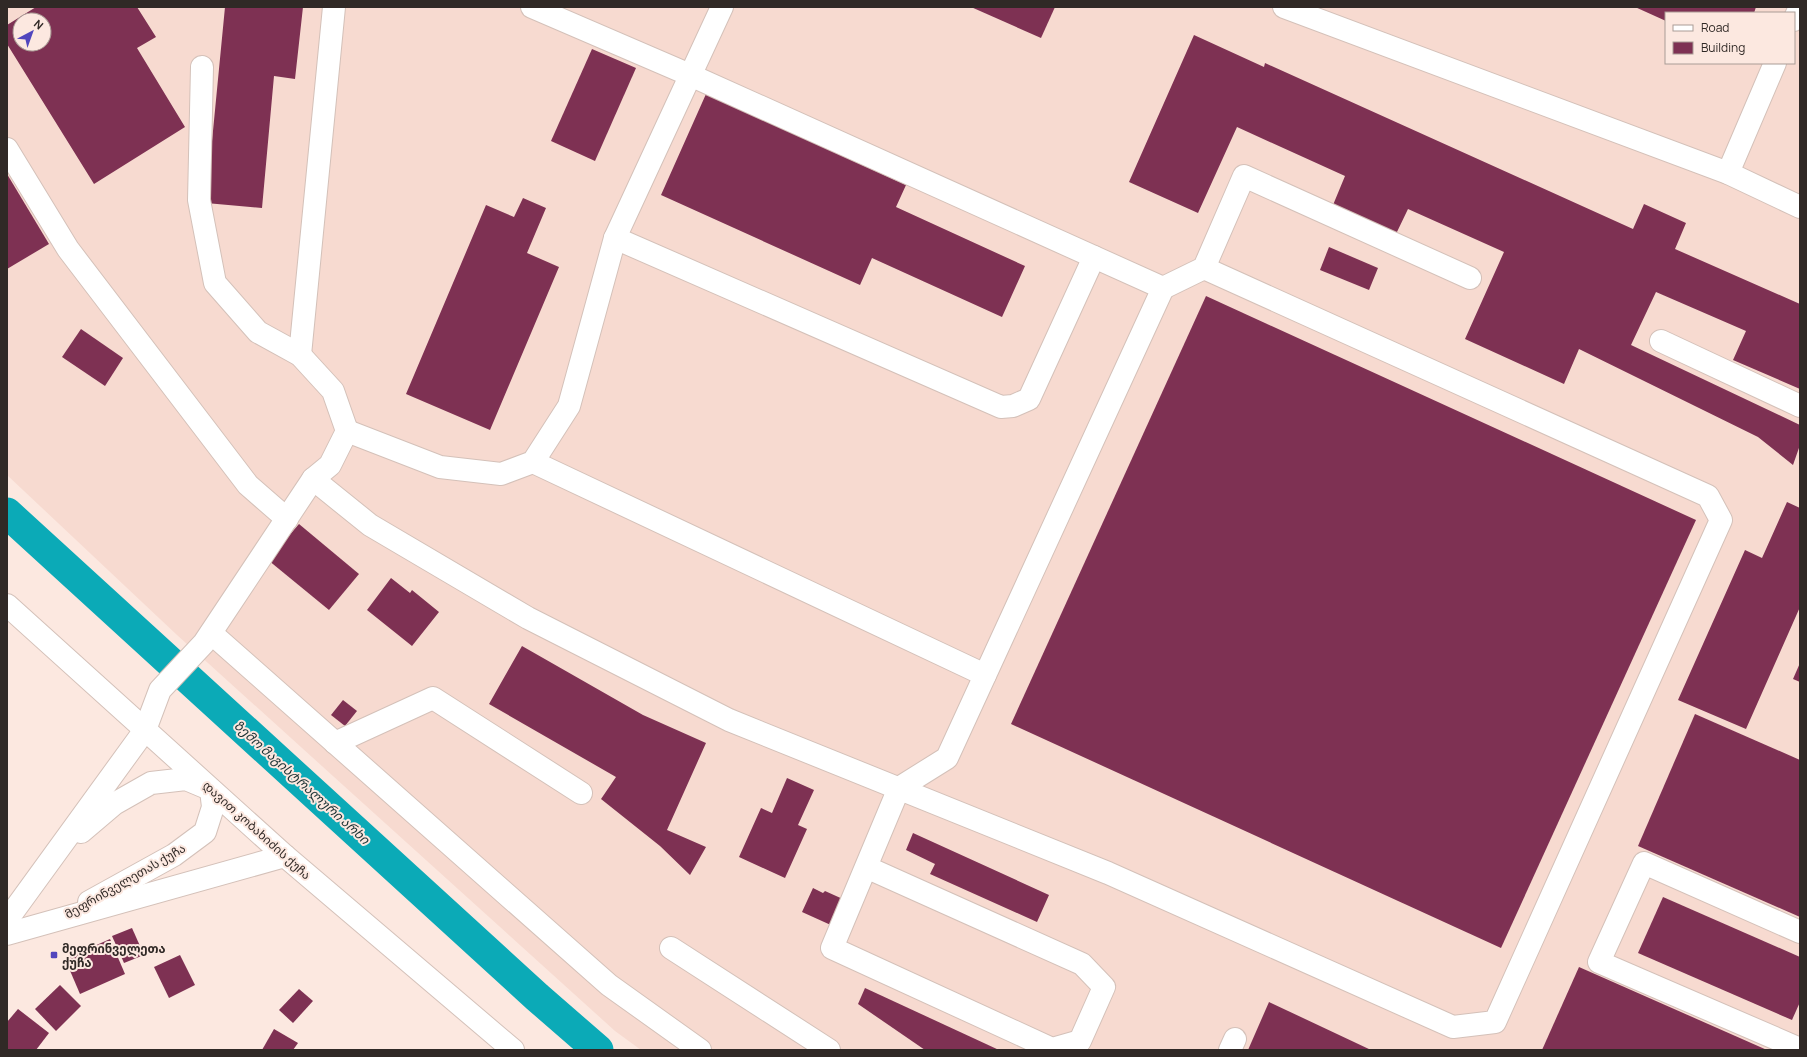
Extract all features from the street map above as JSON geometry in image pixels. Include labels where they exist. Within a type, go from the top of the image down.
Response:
[{"type":"street","points":[[300,355],[334,7]]},
{"type":"street","points":[[532,7],[690,75],[1163,288]]},
{"type":"street","points":[[347,431],[440,467],[501,474],[533,462],[569,406],[615,238],[722,7]]},
{"type":"street","points":[[1284,7],[1728,173],[1800,207]]},
{"type":"street","points":[[1795,18],[1800,7]]},
{"type":"street","points":[[1728,173],[1776,64]]},
{"type":"street","points":[[7,920],[145,730],[160,690],[207,638],[313,479],[330,465],[347,431],[333,391],[300,355],[258,332],[215,283],[200,200],[202,67]]},
{"type":"street","points":[[7,148],[68,248],[248,485],[287,519]]},
{"type":"street","points":[[866,867],[1082,964],[1104,988],[1080,1041],[1052,1049],[832,948],[899,788],[947,758],[1163,288],[1204,268],[1244,176],[1470,278]]},
{"type":"street","points":[[615,238],[1001,407],[1014,406],[1029,399],[1094,257]]},
{"type":"street","points":[[313,479],[370,525],[528,618],[729,720],[1108,873],[1453,1027],[1495,1022],[1721,520],[1708,496],[1204,268]]},
{"type":"street","points":[[1661,341],[1800,406]]},
{"type":"street","points":[[533,462],[985,675]]},
{"type":"street","name":"დავით კობახიძის ქუჩა","points":[[7,605],[285,856],[513,1050]]},
{"type":"street","points":[[207,638],[335,743],[608,985],[700,1050]]},
{"type":"street","points":[[335,743],[433,698],[581,793]]},
{"type":"street","points":[[56,853],[114,804],[151,783],[186,779],[211,790]]},
{"type":"street","name":"მეფრინველეთას ქუჩა","points":[[58,920],[174,855],[205,832],[213,807],[211,790]]},
{"type":"street","name":"მეფრინველეთას ქუჩა","points":[[7,934],[285,856]]},
{"type":"street","points":[[1800,932],[1644,863],[1599,962],[1800,1049]]},
{"type":"street","points":[[671,948],[829,1050]]},
{"type":"shaded area","points":[[7,7],[1800,7],[1800,1050],[641,1050],[615,1031],[177,635],[7,475]]},
{"type":"building","points":[[36,7],[137,7],[156,37],[137,48],[185,127],[94,184],[7,44],[7,25],[12,22],[12,52],[52,52],[52,12],[28,12]]},
{"type":"building","points":[[225,7],[303,7],[295,79],[274,76],[262,208],[206,203]]},
{"type":"building","points":[[971,7],[1055,7],[1041,38]]},
{"type":"building","points":[[1635,7],[1756,7],[1754,12],[1665,12],[1665,21]]},
{"type":"building","points":[[1194,35],[1264,67],[1265,63],[1633,229],[1644,204],[1686,223],[1675,249],[1800,304],[1800,389],[1733,360],[1746,331],[1656,292],[1631,345],[1800,425],[1800,445],[1793,465],[1758,437],[1579,349],[1564,384],[1465,339],[1504,252],[1408,209],[1396,234],[1333,205],[1345,176],[1237,127],[1198,213],[1129,182]]},
{"type":"building","points":[[592,49],[636,68],[595,161],[551,141]]},
{"type":"building","points":[[706,94],[906,185],[896,207],[1025,266],[1002,317],[872,258],[860,285],[661,195]]},
{"type":"building","points":[[7,174],[49,244],[7,269]]},
{"type":"building","points":[[523,198],[546,208],[527,253],[559,267],[490,430],[406,394],[486,205],[514,217]]},
{"type":"building","points":[[1329,247],[1378,268],[1369,290],[1320,270]]},
{"type":"building","points":[[1206,296],[1696,520],[1501,948],[1011,724]]},
{"type":"building","points":[[81,329],[123,358],[105,386],[62,357]]},
{"type":"building","points":[[1787,502],[1800,508],[1800,607],[1746,729],[1678,700],[1745,550],[1762,558]]},
{"type":"building","points":[[299,524],[359,574],[329,610],[268,560]]},
{"type":"building","points":[[391,578],[410,593],[412,590],[439,612],[412,646],[367,610]]},
{"type":"building","points":[[522,646],[643,715],[706,743],[667,830],[706,847],[690,875],[660,846],[601,799],[616,777],[489,704]]},
{"type":"building","points":[[1800,663],[1800,682],[1793,679]]},
{"type":"building","points":[[343,700],[357,711],[345,726],[331,715]]},
{"type":"building","points":[[1695,714],[1800,760],[1800,917],[1638,846]]},
{"type":"building","points":[[787,778],[814,790],[798,825],[807,829],[785,878],[739,857],[761,808],[772,813]]},
{"type":"building","points":[[913,833],[1049,895],[1037,922],[930,874],[935,864],[906,850]]},
{"type":"building","points":[[813,888],[823,893],[825,891],[845,900],[833,926],[802,912]]},
{"type":"building","points":[[1663,897],[1800,957],[1800,1002],[1792,1020],[1638,953]]},
{"type":"building","points":[[132,928],[144,955],[124,963],[112,936]]},
{"type":"building","points":[[110,939],[125,974],[80,994],[65,959]]},
{"type":"building","points":[[180,955],[195,985],[169,998],[154,967]]},
{"type":"building","points":[[1579,967],[1767,1050],[1542,1050]]},
{"type":"building","points":[[60,985],[81,1006],[56,1031],[35,1009]]},
{"type":"building","points":[[865,988],[999,1050],[925,1050],[858,1004]]},
{"type":"building","points":[[299,989],[313,1001],[293,1023],[279,1010]]},
{"type":"building","points":[[1269,1002],[1371,1050],[1248,1050]]},
{"type":"building","points":[[18,1009],[49,1033],[36,1050],[7,1050],[7,1022]]},
{"type":"building","points":[[274,1029],[298,1043],[293,1050],[262,1050]]},
{"type":"waterway","name":"ზემო მაგისტრალური არხი","points":[[7,513],[537,997],[598,1050]]},
{"type":"place","name":"მეფრინველეთა ქუჩა","points":[[54,955]]}]
